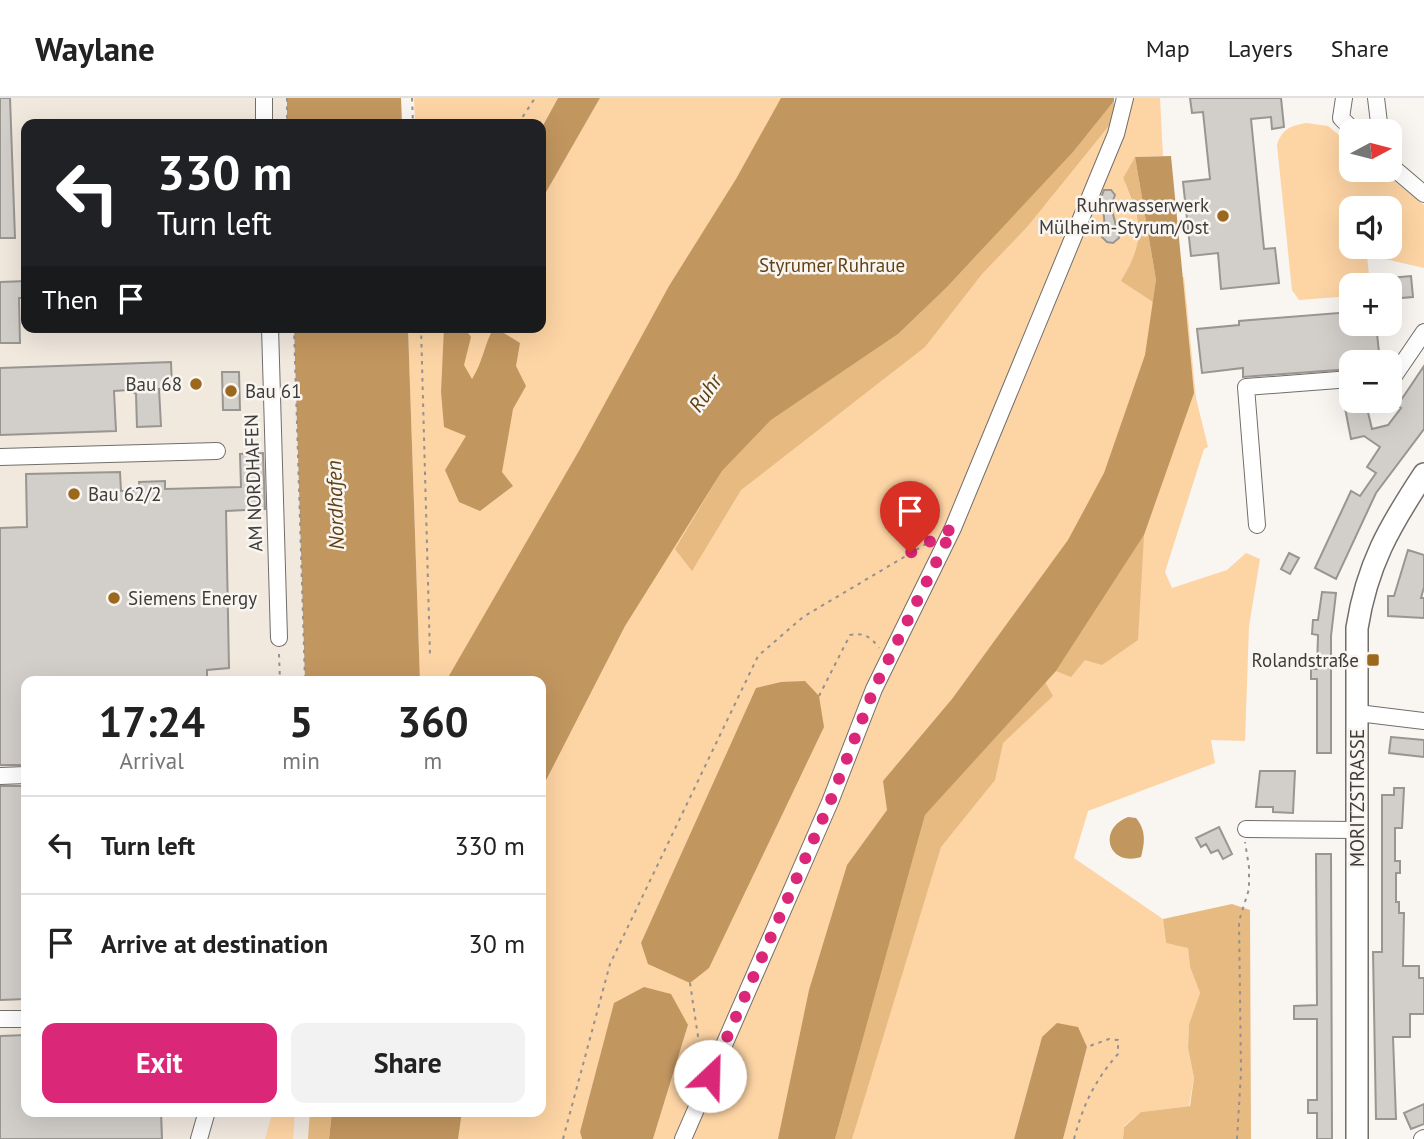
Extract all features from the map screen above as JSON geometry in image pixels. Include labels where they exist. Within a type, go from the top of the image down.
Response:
[{"type":"main road","name":"MORITZSTRASSE","points":[[1357,1139],[1357,628],[1363,590],[1391,525],[1424,474]]},
{"type":"street","points":[[264,98],[264,119]]},
{"type":"street","points":[[683,1139],[888,661],[953,528],[1116,134],[1125,98]]},
{"type":"street","points":[[1342,119],[1345,98]]},
{"type":"street","points":[[1376,98],[1379,119]]},
{"type":"street","points":[[1402,175],[1424,194]]},
{"type":"street","points":[[1402,364],[1424,332]]},
{"type":"street","name":"AM NORDHAFEN","points":[[270,333],[279,638]]},
{"type":"street","points":[[1257,525],[1246,387],[1339,380]]},
{"type":"street","points":[[0,457],[217,450]]},
{"type":"street","points":[[1358,713],[1424,721]]},
{"type":"street","points":[[0,776],[21,775]]},
{"type":"street","points":[[1246,829],[1356,831]]},
{"type":"street","points":[[0,1019],[21,1018]]},
{"type":"street","points":[[199,1139],[205,1117]]},
{"type":"path","points":[[286,98],[287,119]]},
{"type":"path","points":[[412,98],[413,119]]},
{"type":"path","points":[[521,119],[535,98]]},
{"type":"path","points":[[294,333],[305,676]]},
{"type":"path","points":[[421,333],[430,656]]},
{"type":"path","points":[[563,1139],[610,964],[758,656],[803,617],[930,541]]},
{"type":"path","points":[[819,696],[850,635],[860,633],[872,639],[888,661]]},
{"type":"path","points":[[279,638],[280,676]]},
{"type":"path","points":[[1237,1139],[1241,1073],[1239,921],[1249,889],[1250,867],[1244,848],[1246,829]]},
{"type":"path","points":[[690,983],[699,1043],[720,1055]]},
{"type":"path","points":[[1074,1139],[1082,1109],[1099,1075],[1118,1054],[1118,1040],[1109,1039],[1087,1046]]},
{"type":"shaded area","points":[[0,98],[287,98],[287,119],[21,119],[21,333],[294,333],[305,676],[21,676],[21,1117],[315,1117],[313,1139],[0,1139]]},
{"type":"shaded area","points":[[1114,101],[1116,117],[1027,227],[982,274],[925,347],[741,490],[692,571],[675,549],[722,471],[771,420],[898,334],[946,288],[1073,152]]},
{"type":"shaded area","points":[[1135,157],[1156,280],[1153,302],[1121,281],[1138,241],[1137,218],[1123,178]]},
{"type":"shaded area","points":[[1144,535],[1138,640],[1102,665],[1085,660],[1071,677],[1056,671]]},
{"type":"shaded area","points":[[1045,682],[1053,696],[1003,743],[995,780],[941,847],[852,1139],[835,1139],[925,815]]},
{"type":"shaded area","points":[[1232,904],[1250,910],[1251,1139],[1123,1139],[1124,1127],[1141,1112],[1190,1106],[1194,1078],[1188,1048],[1189,1024],[1200,993],[1190,967],[1188,948],[1166,943],[1163,919]]},
{"type":"shaded area","points":[[310,1117],[331,1117],[329,1139],[308,1139]]},
{"type":"green space","points":[[414,98],[558,98],[546,120],[415,119]]},
{"type":"green space","name":"Styrumer Ruhraue","points":[[600,98],[1108,98],[1110,123],[1120,98],[1160,98],[1163,156],[1135,157],[1123,178],[1137,218],[1138,241],[1122,281],[1184,277],[1196,398],[1208,447],[1204,449],[1165,572],[1172,588],[1227,570],[1246,553],[1260,559],[1249,626],[1245,741],[1211,740],[1215,763],[1088,811],[1074,858],[1163,919],[1166,943],[1188,947],[1190,967],[1200,993],[1189,1024],[1188,1048],[1194,1078],[1189,1106],[1141,1112],[1124,1126],[1123,1139],[1063,1139],[1087,1047],[1042,1037],[1014,1139],[653,1139],[688,1025],[580,1132],[582,1139],[352,1139],[356,1117],[546,1117],[546,676],[420,676],[408,333],[546,333],[546,192]]},
{"type":"green space","points":[[1306,123],[1328,126],[1339,135],[1339,182],[1396,182],[1424,205],[1424,268],[1385,259],[1402,259],[1402,196],[1339,196],[1339,259],[1367,259],[1369,273],[1339,273],[1339,297],[1299,300],[1292,290],[1277,145],[1284,132]]},
{"type":"green space","points":[[271,1117],[295,1117],[293,1139],[265,1139]]},
{"type":"water","points":[[287,98],[401,98],[402,119],[287,119]]},
{"type":"water","points":[[558,98],[600,98],[546,192],[546,120]]},
{"type":"water","name":"Ruhr","points":[[781,98],[1114,98],[1073,152],[946,288],[898,334],[771,420],[722,471],[625,626],[546,780],[546,676],[449,676],[580,449],[669,286],[736,179]]},
{"type":"water","points":[[1171,156],[1194,393],[1144,535],[1056,671],[925,815],[835,1139],[778,1139],[809,990],[847,865],[887,810],[883,781],[952,699],[1068,540],[1104,473],[1145,355],[1156,280],[1135,157]]},
{"type":"water","name":"Nordhafen","points":[[294,333],[408,333],[420,676],[305,676]]},
{"type":"water","points":[[444,333],[468,333],[471,337],[464,365],[472,379],[491,333],[504,333],[520,343],[516,366],[526,386],[513,409],[502,472],[513,486],[480,511],[459,502],[445,470],[466,436],[444,427],[441,392]]},
{"type":"water","points":[[805,681],[819,696],[824,727],[709,968],[690,983],[648,964],[641,943],[756,688],[781,682]]},
{"type":"water","points":[[1128,817],[1136,818],[1142,827],[1144,841],[1141,857],[1121,857],[1110,845],[1112,830]]},
{"type":"water","points":[[644,987],[671,994],[688,1025],[653,1139],[582,1139],[580,1132],[614,1003]]},
{"type":"water","points":[[1057,1023],[1078,1027],[1087,1047],[1063,1139],[1014,1139],[1042,1037]]},
{"type":"water","points":[[331,1117],[461,1117],[458,1139],[329,1139]]},
{"type":"building","points":[[0,98],[10,98],[15,238],[0,238]]},
{"type":"building","name":"Ruhrwasserwerk Mülheim-Styrum/Ost","points":[[1190,98],[1281,98],[1284,127],[1272,129],[1271,117],[1251,119],[1264,249],[1275,248],[1279,283],[1221,289],[1218,253],[1191,256],[1183,182],[1210,179],[1203,112],[1192,113]]},
{"type":"building","points":[[1104,190],[1111,190],[1115,195],[1111,206],[1119,238],[1113,243],[1102,237],[1105,228],[1103,207],[1099,202]]},
{"type":"building","points":[[1411,276],[1413,297],[1402,298],[1402,277]]},
{"type":"building","points":[[21,281],[20,343],[0,343],[0,282]]},
{"type":"building","points":[[1339,313],[1339,336],[1377,336],[1379,350],[1339,350],[1339,370],[1243,377],[1243,368],[1202,373],[1197,329],[1239,325],[1239,321]]},
{"type":"building","points":[[171,362],[172,389],[159,389],[161,426],[137,427],[136,394],[129,390],[114,391],[116,431],[0,435],[0,368]]},
{"type":"building","points":[[1424,366],[1424,429],[1376,493],[1336,579],[1315,568],[1351,491],[1360,496],[1376,473],[1367,467],[1380,447],[1364,436],[1351,439],[1346,413],[1368,413],[1372,429],[1388,425],[1397,413],[1402,413],[1402,399]]},
{"type":"building","name":"Bau 61","points":[[222,372],[239,372],[240,410],[223,410]]},
{"type":"building","name":"Siemens Energy","points":[[263,453],[265,509],[226,511],[229,668],[207,670],[207,676],[21,676],[21,765],[0,765],[0,528],[27,527],[26,474],[120,472],[121,491],[140,490],[139,482],[165,481],[165,489],[241,487],[240,454]]},
{"type":"building","points":[[1408,550],[1424,555],[1424,587],[1421,598],[1424,598],[1424,618],[1388,616],[1388,596],[1394,596]]},
{"type":"building","points":[[1289,553],[1299,558],[1290,574],[1281,569]]},
{"type":"building","points":[[1322,592],[1336,593],[1331,636],[1331,753],[1317,753],[1317,679],[1311,679],[1311,669],[1317,669],[1318,635],[1312,634],[1313,620],[1318,620]]},
{"type":"building","points":[[1391,737],[1424,740],[1424,757],[1389,753]]},
{"type":"building","points":[[1260,771],[1295,771],[1293,813],[1273,812],[1273,807],[1256,807]]},
{"type":"building","points":[[0,786],[21,786],[21,999],[0,1000]]},
{"type":"building","points":[[1394,788],[1404,788],[1402,828],[1395,828],[1395,861],[1400,861],[1400,873],[1396,873],[1396,902],[1399,902],[1399,913],[1404,913],[1403,966],[1419,966],[1419,978],[1424,978],[1424,1014],[1410,1014],[1410,1037],[1393,1037],[1396,1119],[1376,1119],[1373,952],[1382,952],[1382,795],[1394,795]]},
{"type":"building","points":[[1219,827],[1232,854],[1223,859],[1218,850],[1211,853],[1206,844],[1201,847],[1196,838]]},
{"type":"building","points":[[1316,854],[1331,854],[1332,1139],[1317,1139],[1317,1113],[1308,1113],[1308,1100],[1317,1100],[1317,1019],[1294,1019],[1294,1006],[1317,1005]]},
{"type":"building","points":[[21,1035],[21,1117],[161,1117],[162,1139],[0,1139],[0,1036]]},
{"type":"building","points":[[1424,1104],[1424,1124],[1411,1129],[1404,1113]]},
{"type":"place","name":"Ruhrwasserwerk Mülheim-Styrum/Ost","points":[[1223,216]]},
{"type":"place","name":"Bau 68","points":[[196,384]]},
{"type":"place","name":"Bau 61","points":[[231,391]]},
{"type":"place","name":"Bau 62/2","points":[[74,494]]},
{"type":"place","name":"Siemens Energy","points":[[114,598]]},
{"type":"place","name":"Rolandstraße","points":[[1373,660]]},
{"type":"route","points":[[710,1076],[830,802],[874,689],[953,528],[910,553]]}]
